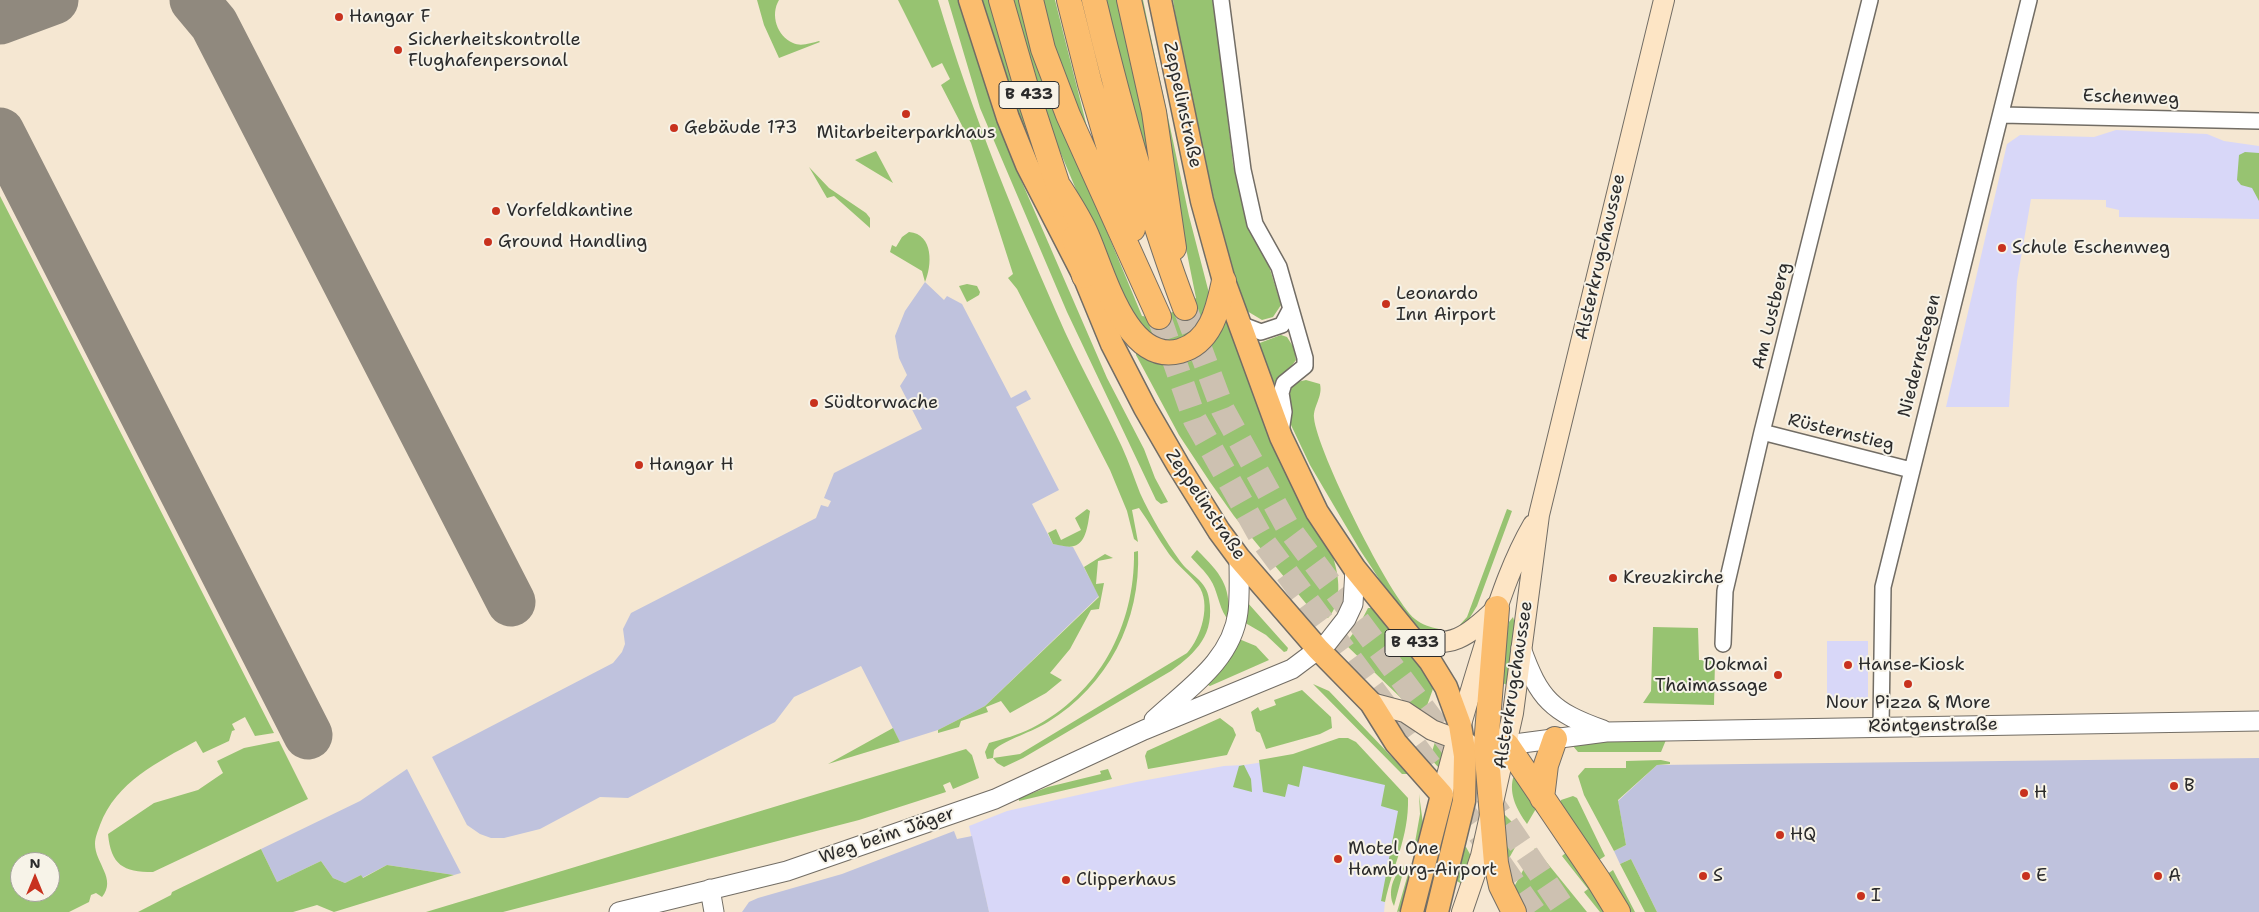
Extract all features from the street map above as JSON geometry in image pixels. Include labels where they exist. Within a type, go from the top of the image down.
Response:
[{"type":"highway","name":"B 433","points":[[1001,0],[1029,96],[1060,188],[1084,276]]},
{"type":"highway","points":[[1031,0],[1043,49],[1068,116],[1159,317],[1090,84],[1069,0]]},
{"type":"highway","points":[[1094,0],[1113,79],[1134,152],[1182,300],[1154,112],[1129,0]]},
{"type":"highway","points":[[1060,188],[1085,230],[1117,309],[1137,338],[1149,348],[1176,352],[1194,344],[1210,329],[1215,319],[1224,281]]},
{"type":"highway","points":[[1497,608],[1475,740],[1491,811],[1496,863],[1501,886],[1514,912]]},
{"type":"highway","points":[[1542,798],[1546,765],[1555,739]]},
{"type":"highway","points":[[1475,740],[1542,798],[1618,912]]},
{"type":"main road","name":"Zeppelinstraße","points":[[970,0],[1008,118],[1027,165],[1084,276],[1112,344],[1144,408],[1194,491],[1239,558],[1318,649],[1372,702],[1396,743],[1442,795]]},
{"type":"main road","name":"Zeppelinstraße","points":[[1160,0],[1202,201],[1224,281],[1281,437],[1317,512],[1355,569],[1430,661],[1475,740]]},
{"type":"main road","name":"Alsterkrugchaussee","points":[[1412,912],[1442,795],[1475,740],[1514,704],[1540,515],[1664,0]]},
{"type":"main road","name":"Alsterkrugchaussee","points":[[1438,912],[1461,822],[1497,608],[1522,544],[1540,515]]},
{"type":"main road","points":[[1412,638],[1428,643],[1451,641],[1466,635],[1497,608]]},
{"type":"main road","name":"Zeppelinstraße","points":[[1372,702],[1404,712],[1420,723],[1475,740]]},
{"type":"main road","points":[[1462,912],[1481,856],[1491,811]]},
{"type":"street","points":[[1221,0],[1243,170],[1255,224],[1264,244],[1274,257],[1305,366],[1284,383],[1281,393],[1284,412],[1281,437]]},
{"type":"street","name":"Am Lustberg","points":[[1723,644],[1725,591],[1762,432],[1870,0]]},
{"type":"street","name":"Niedernstegen","points":[[1881,726],[1883,587],[2002,115],[2029,0]]},
{"type":"street","name":"Eschenweg","points":[[2002,115],[2259,121]]},
{"type":"street","points":[[1240,324],[1261,332],[1282,325],[1290,310]]},
{"type":"street","name":"Rüsternstieg","points":[[1762,432],[1911,470]]},
{"type":"street","name":"Weg beim Jäger","points":[[1144,730],[1210,670],[1229,644],[1238,612],[1239,558]]},
{"type":"street","name":"Weg beim Jäger","points":[[619,912],[687,904],[710,890],[787,871],[995,799],[1144,730],[1292,668],[1336,633],[1346,619],[1352,604],[1355,569]]},
{"type":"street","name":"Röntgenstraße","points":[[1521,648],[1531,677],[1549,702],[1580,722],[1606,732]]},
{"type":"street","name":"Röntgenstraße","points":[[1475,740],[1555,739],[1606,732],[2259,721]]},
{"type":"street","points":[[710,890],[714,912]]},
{"type":"shaded area","name":"Schule Eschenweg","points":[[2116,130],[2207,134],[2224,141],[2259,146],[2259,219],[2119,217],[2119,210],[2106,207],[2106,200],[2031,199],[2017,281],[2009,407],[1946,407],[2007,144],[2020,135],[2094,137]]},
{"type":"shaded area","points":[[925,282],[944,300],[947,296],[962,304],[1011,398],[1026,390],[1031,399],[1016,407],[1059,490],[1032,504],[1053,544],[1073,547],[1099,596],[985,706],[938,730],[900,742],[861,666],[794,697],[775,722],[628,798],[600,797],[540,829],[504,838],[491,838],[480,834],[467,825],[432,757],[613,663],[622,652],[625,644],[623,629],[631,613],[816,518],[821,505],[828,507],[831,501],[824,498],[834,473],[922,429],[900,386],[907,375],[899,358],[895,336],[905,311]]},
{"type":"shaded area","points":[[1827,641],[1868,641],[1868,703],[1827,703]]},
{"type":"shaded area","points":[[1298,757],[1390,780],[1405,811],[1382,901],[1385,902],[1384,912],[989,912],[969,826],[1007,811],[1136,782],[1224,766]]},
{"type":"shaded area","points":[[2259,758],[2259,912],[1657,912],[1631,859],[1620,864],[1614,851],[1626,845],[1618,801],[1657,765]]},
{"type":"shaded area","points":[[407,769],[461,873],[454,875],[387,865],[362,878],[361,875],[345,883],[333,878],[321,861],[277,882],[261,849],[360,801]]},
{"type":"shaded area","points":[[954,831],[957,839],[972,836],[989,912],[742,912],[749,902],[758,898],[842,874]]},
{"type":"green space","points":[[757,0],[779,0],[776,6],[775,18],[779,30],[787,40],[799,45],[820,42],[779,58],[764,25]]},
{"type":"green space","points":[[898,0],[938,0],[965,85],[996,168],[1065,332],[1122,447],[1149,511],[1180,561],[1205,587],[1209,599],[1209,622],[1206,632],[1202,641],[1189,657],[1171,671],[1023,758],[1004,767],[993,758],[1020,754],[1187,653],[1197,639],[1200,630],[1203,620],[1204,601],[1198,585],[1169,554],[1139,508],[1132,510],[1138,542],[1134,539],[1127,511],[1110,470],[1017,289],[1008,278],[1013,274],[971,143],[941,85],[950,79],[942,63],[932,68]]},
{"type":"green space","points":[[948,0],[959,0],[989,96],[1018,173],[1107,378],[1144,449],[1155,478],[1168,502],[1161,504],[1156,500],[1067,312],[980,108]]},
{"type":"green space","points":[[978,0],[989,0],[1044,174],[1040,176]]},
{"type":"green space","points":[[1011,0],[1024,0],[1085,179],[1142,316],[1157,317],[1170,313],[1196,298],[1136,0],[1143,0],[1189,216],[1210,297],[1201,326],[1180,341],[1163,341],[1133,325],[1059,149],[1036,88]]},
{"type":"green space","points":[[1039,0],[1055,0],[1087,127],[1082,124],[1060,69]]},
{"type":"green space","points":[[1103,0],[1119,0],[1156,170],[1153,177]]},
{"type":"green space","points":[[1173,0],[1214,0],[1233,164],[1248,228],[1269,266],[1281,305],[1273,317],[1262,320],[1247,311],[1240,300],[1223,240],[1183,61]]},
{"type":"green space","points":[[876,151],[893,183],[855,160]]},
{"type":"green space","points":[[2245,152],[2259,153],[2259,201],[2252,188],[2241,185],[2237,180],[2239,155]]},
{"type":"green space","points":[[809,167],[829,188],[866,213],[870,218],[870,228],[834,196],[827,198]]},
{"type":"green space","points":[[0,196],[274,733],[255,736],[245,717],[232,724],[235,730],[232,731],[229,741],[203,753],[196,741],[153,765],[127,785],[107,810],[100,825],[95,844],[106,877],[106,890],[102,897],[96,893],[91,895],[89,902],[69,912],[0,912]]},
{"type":"green space","points":[[909,232],[923,238],[927,244],[930,260],[925,282],[922,271],[890,252],[892,245],[896,247],[902,237]]},
{"type":"green space","points":[[967,284],[977,286],[980,292],[979,295],[967,302],[959,286]]},
{"type":"green space","points":[[1225,317],[1275,451],[1292,486],[1333,557],[1338,580],[1338,597],[1333,612],[1328,618],[1318,617],[1313,612],[1234,516],[1179,435],[1136,355],[1136,352],[1160,359],[1168,368],[1201,358],[1203,347]]},
{"type":"green space","points":[[1281,335],[1287,337],[1294,348],[1296,360],[1271,387],[1257,344]]},
{"type":"green space","points":[[1306,380],[1320,384],[1321,389],[1314,414],[1318,435],[1356,523],[1404,606],[1418,621],[1426,626],[1439,629],[1441,635],[1418,629],[1397,606],[1360,550],[1310,465],[1291,425],[1286,399],[1289,390],[1297,382]]},
{"type":"green space","points":[[1087,509],[1090,511],[1086,532],[1082,541],[1072,547],[1053,544],[1048,533],[1056,529],[1061,540],[1081,530],[1075,518]]},
{"type":"green space","points":[[1507,509],[1512,511],[1477,606],[1466,624],[1457,628],[1467,617]]},
{"type":"green space","points":[[1197,550],[1218,573],[1226,588],[1229,618],[1226,617],[1221,608],[1210,579],[1191,557]]},
{"type":"green space","points":[[1138,551],[1134,602],[1127,626],[1117,649],[1104,670],[1088,690],[1069,707],[1042,726],[999,746],[994,750],[993,758],[987,759],[985,752],[989,743],[1032,728],[1056,714],[1076,697],[1094,677],[1120,631],[1128,606],[1133,579],[1134,552]]},
{"type":"green space","points":[[1105,554],[1113,558],[1098,561],[1096,584],[1104,583],[1099,609],[1091,610],[1070,649],[1050,673],[1062,680],[1046,693],[1010,713],[1001,701],[986,707],[988,712],[961,721],[959,727],[938,733],[938,730],[985,706],[1099,597],[1084,567]]},
{"type":"green space","points":[[1247,602],[1288,648],[1287,651],[1284,652],[1266,635],[1242,621]]},
{"type":"green space","points":[[1368,608],[1374,608],[1406,645],[1434,686],[1424,714],[1401,698],[1345,644],[1358,627]]},
{"type":"green space","points":[[1513,617],[1515,624],[1507,685],[1496,680],[1509,622]]},
{"type":"green space","points":[[1653,627],[1698,628],[1699,660],[1715,661],[1714,705],[1643,703],[1651,691]]},
{"type":"green space","points":[[1239,639],[1256,646],[1269,660],[1210,686],[1208,685],[1208,681]]},
{"type":"green space","points":[[1313,684],[1329,691],[1408,774],[1402,774]]},
{"type":"green space","points":[[1302,690],[1331,717],[1332,728],[1320,734],[1266,749],[1260,733],[1256,731],[1251,712],[1258,707],[1260,711],[1276,705],[1274,700]]},
{"type":"green space","points":[[1220,718],[1233,728],[1236,735],[1227,755],[1148,769],[1145,756],[1147,751]]},
{"type":"green space","points":[[893,728],[900,742],[828,764]]},
{"type":"green space","points":[[1339,738],[1348,738],[1356,742],[1408,798],[1406,826],[1385,902],[1381,901],[1398,811],[1381,806],[1385,785],[1303,766],[1299,787],[1288,784],[1285,797],[1263,792],[1259,760],[1293,754]]},
{"type":"green space","points":[[1666,740],[1661,752],[1578,752],[1573,746],[1599,742]]},
{"type":"green space","points":[[279,741],[308,799],[153,872],[126,868],[116,860],[112,853],[108,834],[154,803],[198,790],[223,773],[217,761],[244,748]]},
{"type":"green space","points":[[1435,742],[1445,749],[1439,768],[1430,758]]},
{"type":"green space","points":[[966,749],[972,755],[979,778],[953,789],[950,782],[943,785],[946,792],[859,820],[503,912],[426,912]]},
{"type":"green space","points":[[1661,760],[1670,762],[1670,764],[1657,765],[1618,800],[1626,845],[1614,851],[1584,795],[1578,776],[1585,768],[1626,768],[1626,761]]},
{"type":"green space","points":[[1244,765],[1251,779],[1252,792],[1233,787],[1239,766]]},
{"type":"green space","points":[[1108,769],[1112,779],[1019,801],[1019,798],[1048,787],[1101,774],[1100,771]]},
{"type":"green space","points":[[1516,776],[1537,807],[1527,824],[1517,808],[1513,796],[1512,784],[1513,778]]},
{"type":"green space","points":[[1419,794],[1423,824],[1418,853],[1414,848],[1420,814]]},
{"type":"green space","points":[[1573,796],[1577,798],[1605,856],[1596,862],[1558,807],[1561,800]]},
{"type":"green space","points":[[1505,815],[1523,833],[1507,862],[1503,818]]},
{"type":"green space","points":[[1466,847],[1471,856],[1462,884],[1455,880],[1464,848]]},
{"type":"green space","points":[[1535,848],[1587,912],[1522,912],[1514,887]]},
{"type":"green space","points":[[261,849],[277,882],[321,861],[333,878],[345,883],[361,875],[363,878],[387,865],[454,875],[334,912],[317,905],[293,912],[138,912],[171,895],[172,892]]},
{"type":"green space","points":[[1568,851],[1608,912],[1600,912],[1584,892],[1588,889],[1562,856]]},
{"type":"green space","points":[[1631,859],[1657,912],[1645,912],[1620,864]]},
{"type":"green space","points":[[1405,865],[1394,906],[1391,895],[1392,884],[1397,874]]},
{"type":"green space","points":[[1410,867],[1415,868],[1404,910],[1397,912]]},
{"type":"green space","points":[[1613,870],[1635,912],[1628,912],[1606,875]]},
{"type":"taxiway","points":[[0,20],[54,0]]},
{"type":"taxiway","points":[[194,0],[214,24],[511,602]]},
{"type":"taxiway","points":[[0,132],[308,735]]},
{"type":"tunnel","points":[[1185,308],[1223,410],[1287,526],[1474,776],[1566,912]]},
{"type":"tunnel","points":[[1159,317],[1195,420],[1263,541],[1464,812],[1534,912]]},
{"type":"place","name":"Hangar F","points":[[339,17]]},
{"type":"place","name":"Sicherheitskontrolle Flughafenpersonal","points":[[398,50]]},
{"type":"place","name":"Mitarbeiterparkhaus","points":[[906,114]]},
{"type":"place","name":"Gebäude 173","points":[[674,128]]},
{"type":"place","name":"Vorfeldkantine","points":[[496,211]]},
{"type":"place","name":"Ground Handling","points":[[488,242]]},
{"type":"place","name":"Schule Eschenweg","points":[[2002,248]]},
{"type":"place","name":"Leonardo Inn Airport","points":[[1386,304]]},
{"type":"place","name":"Südtorwache","points":[[814,403]]},
{"type":"place","name":"Hangar H","points":[[639,465]]},
{"type":"place","name":"Kreuzkirche","points":[[1613,578]]},
{"type":"place","name":"Hanse-Kiosk","points":[[1848,665]]},
{"type":"place","name":"Dokmai Thaimassage","points":[[1778,675]]},
{"type":"place","name":"Nour Pizza & More","points":[[1908,684]]},
{"type":"place","name":"B","points":[[2174,786]]},
{"type":"place","name":"H","points":[[2024,793]]},
{"type":"place","name":"HQ","points":[[1780,835]]},
{"type":"place","name":"Motel One Hamburg-Airport","points":[[1338,859]]},
{"type":"place","name":"S","points":[[1703,876]]},
{"type":"place","name":"E","points":[[2026,876]]},
{"type":"place","name":"A","points":[[2158,876]]},
{"type":"place","name":"Clipperhaus","points":[[1066,880]]},
{"type":"place","name":"I","points":[[1861,896]]}]
